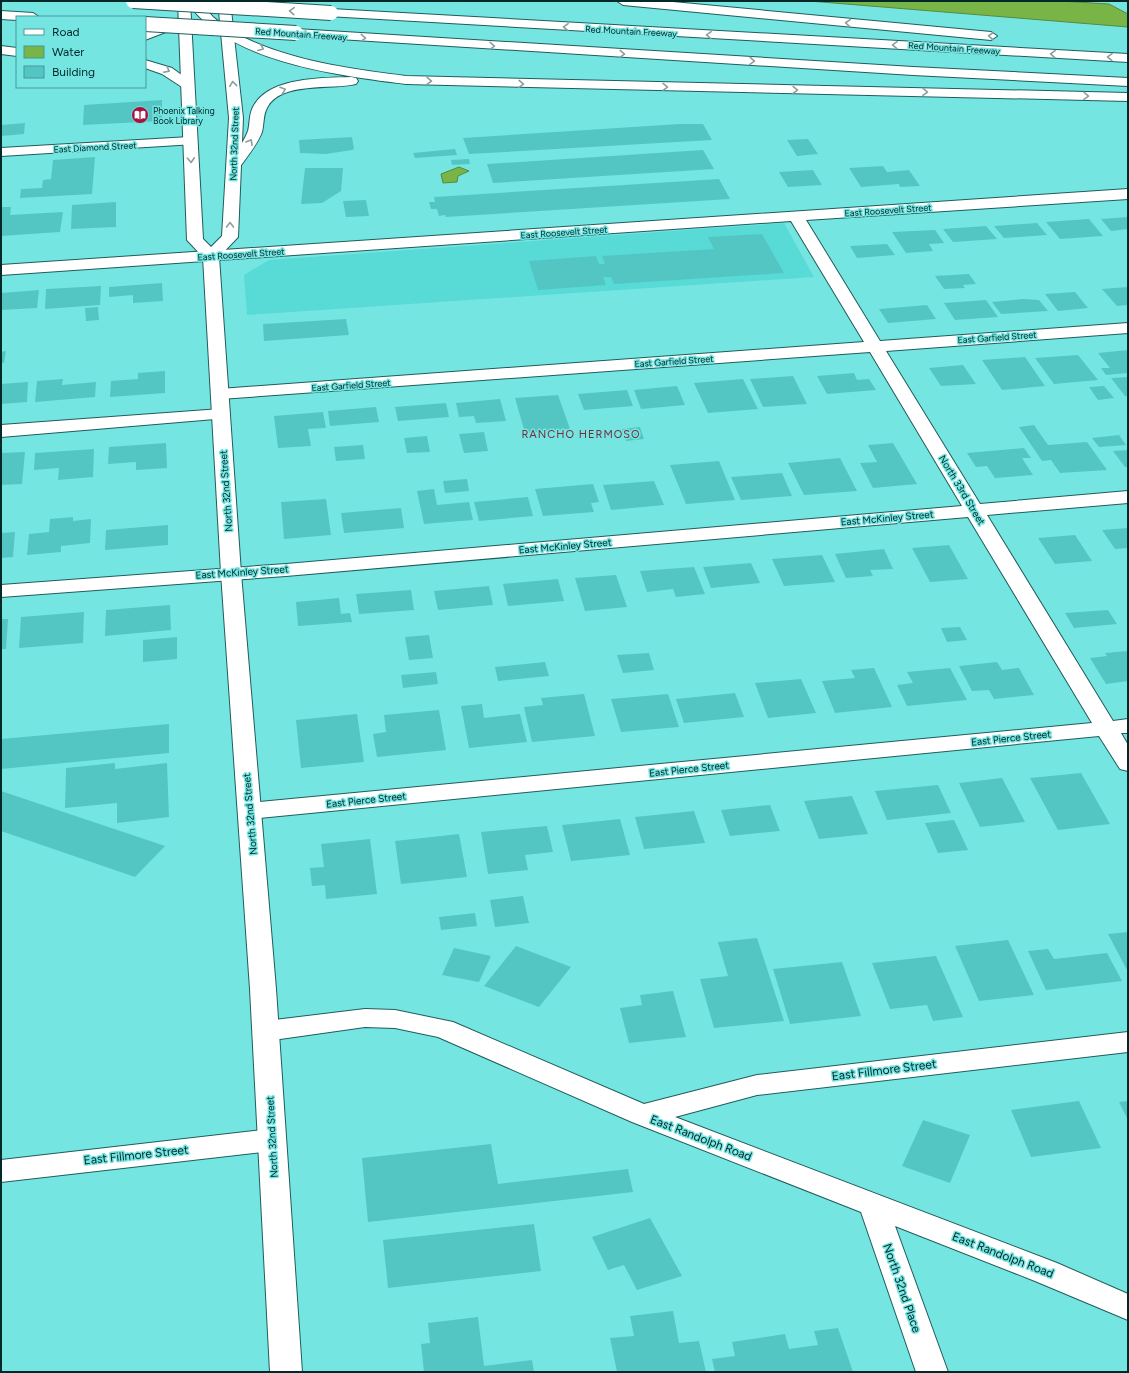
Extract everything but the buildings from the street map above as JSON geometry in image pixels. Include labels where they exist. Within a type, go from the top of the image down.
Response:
[{"type":"main road","name":"Red Mountain Freeway","points":[[133,1],[1128,58]]},
{"type":"main road","points":[[170,1],[253,45],[314,66],[406,80]]},
{"type":"main road","points":[[146,36],[192,14],[222,3],[243,1]]},
{"type":"main road","points":[[623,1],[1001,37]]},
{"type":"main road","name":"North 32nd Street","points":[[222,3],[229,50],[236,118],[234,165],[230,237],[211,256],[231,573],[266,1031],[286,1372]]},
{"type":"main road","points":[[192,14],[229,50]]},
{"type":"main road","points":[[192,14],[186,84],[195,240],[211,256]]},
{"type":"main road","points":[[1,15],[17,16]]},
{"type":"main road","name":"Red Mountain Freeway","points":[[146,24],[1128,82]]},
{"type":"main road","points":[[1047,41],[1128,47]]},
{"type":"main road","points":[[1,50],[16,51]]},
{"type":"main road","points":[[146,64],[163,68],[172,72],[186,84]]},
{"type":"main road","points":[[234,165],[252,141],[260,106],[269,97],[279,91],[294,87],[327,82],[406,80],[1128,97]]},
{"type":"main road","name":"East Diamond Street","points":[[1,152],[190,141]]},
{"type":"main road","name":"East Roosevelt Street","points":[[1,270],[1128,194]]},
{"type":"main road","name":"North 33rd Street","points":[[796,216],[973,510],[1117,727],[1128,764]]},
{"type":"main road","name":"East Garfield Street","points":[[1,430],[220,404],[875,346],[1128,328]]},
{"type":"main road","name":"East McKinley Street","points":[[1,591],[1128,497]]},
{"type":"main road","name":"East Pierce Street","points":[[250,811],[1117,727]]},
{"type":"main road","name":"East Randolph Road","points":[[266,1031],[365,1018],[395,1019],[444,1029],[642,1115],[1046,1272],[1128,1307]]},
{"type":"main road","name":"East Fillmore Street","points":[[642,1115],[757,1085],[1128,1042]]},
{"type":"main road","name":"East Fillmore Street","points":[[1,1171],[272,1140]]},
{"type":"main road","name":"North 32nd Place","points":[[873,1205],[932,1372]]},
{"type":"shaded area","points":[[784,223],[814,277],[247,315],[244,275],[269,260]]},
{"type":"water","points":[[809,1],[1060,1],[1109,4],[1128,14],[1128,27]]},
{"type":"water","points":[[459,167],[469,171],[458,176],[457,182],[443,183],[441,174]]},
{"type":"place","name":"Phoenix Talking Book Library","points":[[140,115]]},
{"type":"district","name":"RANCHO HERMOSO","points":[[581,434]]}]
